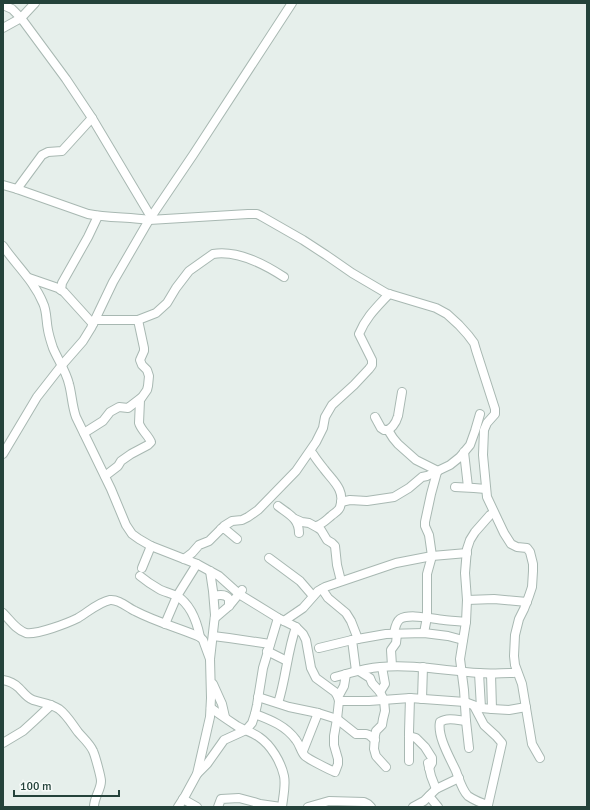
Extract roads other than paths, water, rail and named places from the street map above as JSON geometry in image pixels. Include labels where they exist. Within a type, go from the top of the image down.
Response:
[{"type":"street","points":[[3,28],[21,18],[35,3]]},
{"type":"street","points":[[4,452],[37,398],[62,365],[83,341],[113,282],[150,219],[292,3]]},
{"type":"street","points":[[3,5],[12,9],[21,18],[66,79],[92,118],[150,219]]},
{"type":"street","points":[[17,189],[42,154],[62,151],[92,118]]},
{"type":"street","points":[[3,185],[66,207],[98,216],[150,219],[257,214],[303,240],[352,273],[386,293],[436,308],[447,314],[459,325],[474,343],[495,409],[494,414],[484,430],[482,455],[487,497],[504,533],[511,544],[517,547],[527,548],[530,552],[533,571],[532,587],[519,619],[515,635],[514,656],[515,665],[522,684],[532,744],[540,758]]},
{"type":"street","points":[[61,290],[62,283],[98,216]]},
{"type":"street","points":[[3,246],[29,278],[44,303],[53,348],[62,365],[69,384],[73,410],[118,502],[126,525],[132,534],[151,546],[197,564],[219,576],[296,628],[303,634],[306,640],[311,668],[316,678],[335,692],[338,699]]},
{"type":"street","points":[[29,278],[61,290],[94,322],[138,320],[156,313],[167,303],[189,271],[213,254],[217,253],[236,255],[253,261],[284,277]]},
{"type":"street","points":[[184,559],[199,545],[209,541],[232,521],[242,520],[248,517],[268,500],[296,471],[316,442],[323,428],[324,417],[332,405],[370,369],[372,360],[359,334],[371,313],[389,294]]},
{"type":"street","points":[[84,433],[103,421],[110,412],[119,407],[128,408],[141,398],[147,390],[149,376],[140,360],[144,348],[138,320]]},
{"type":"street","points":[[388,430],[397,420],[402,392]]},
{"type":"street","points":[[105,476],[118,466],[121,461],[151,442],[139,423],[141,398]]},
{"type":"street","points":[[341,502],[350,500],[367,502],[391,498],[409,488],[422,477],[438,472],[450,465],[456,461],[470,445],[480,414]]},
{"type":"street","points":[[375,417],[381,428],[388,430],[398,444],[416,460],[438,472]]},
{"type":"street","points":[[464,452],[468,487]]},
{"type":"street","points":[[313,454],[338,486],[341,495],[340,508],[338,511],[331,515],[322,524],[316,526]]},
{"type":"street","points":[[450,465],[460,463],[466,469]]},
{"type":"street","points":[[424,633],[427,617],[426,580],[432,556],[429,535],[425,522],[431,494],[438,472]]},
{"type":"street","points":[[455,487],[486,489]]},
{"type":"street","points":[[278,506],[295,519],[316,526],[321,530],[327,540],[335,546],[336,564],[341,581]]},
{"type":"street","points":[[469,748],[460,660],[466,622],[467,600],[465,573],[467,553],[470,540],[475,532],[490,515],[494,513]]},
{"type":"street","points":[[295,519],[299,528],[299,533]]},
{"type":"street","points":[[223,528],[237,539]]},
{"type":"street","points":[[151,546],[141,572],[156,588],[177,596],[185,604],[191,612],[199,629],[200,637]]},
{"type":"street","points":[[178,807],[197,774],[207,764],[224,740],[246,730],[252,723],[255,714],[261,675],[268,648],[281,619],[303,608],[318,591],[341,581],[396,563],[432,556],[467,553]]},
{"type":"street","points":[[269,558],[300,581],[313,596]]},
{"type":"street","points":[[165,624],[177,596],[197,564]]},
{"type":"street","points":[[197,774],[211,708],[210,659],[215,618],[215,593],[210,571]]},
{"type":"street","points":[[322,589],[328,598],[346,613],[351,621],[360,670],[370,678],[384,700],[384,719],[382,725],[376,731],[374,749],[376,756],[386,767]]},
{"type":"street","points":[[215,618],[229,606],[241,592]]},
{"type":"street","points":[[215,593],[228,597],[229,606]]},
{"type":"street","points":[[467,600],[494,599],[527,602]]},
{"type":"street","points":[[3,613],[21,630],[26,633],[33,633],[75,620],[96,606],[110,600],[116,601],[134,611],[200,637],[206,645],[210,659]]},
{"type":"street","points":[[392,666],[391,650],[396,643],[395,633],[397,622],[400,619],[406,617],[427,617],[446,621],[466,622]]},
{"type":"street","points":[[278,703],[282,692],[287,661],[296,628]]},
{"type":"street","points":[[319,648],[395,633],[424,633],[448,636],[462,640]]},
{"type":"street","points":[[206,645],[213,635]]},
{"type":"street","points":[[213,635],[268,648],[287,661]]},
{"type":"street","points":[[335,677],[360,670],[392,666],[423,667],[491,674],[517,672]]},
{"type":"street","points":[[380,692],[385,684],[382,667]]},
{"type":"street","points":[[422,699],[423,667]]},
{"type":"street","points":[[466,721],[447,719],[442,720],[440,724],[442,738],[464,790],[476,801],[487,806],[502,743],[484,725],[478,707],[479,673]]},
{"type":"street","points":[[255,714],[283,727],[295,739],[308,759],[335,772],[338,764],[334,736],[338,699],[344,686],[346,674]]},
{"type":"street","points":[[491,674],[492,709]]},
{"type":"street","points":[[211,679],[222,704],[225,717]]},
{"type":"street","points":[[3,680],[18,687],[29,698],[58,708],[64,713],[94,752],[101,780],[100,787],[95,797],[94,807]]},
{"type":"street","points":[[258,697],[289,707],[318,713],[337,719],[356,734],[370,735],[375,740]]},
{"type":"street","points":[[338,699],[369,701],[410,698],[465,702],[478,707],[492,709],[508,710],[526,707]]},
{"type":"street","points":[[409,761],[410,698]]},
{"type":"street","points":[[3,743],[23,731],[51,705]]},
{"type":"street","points":[[211,708],[235,725],[264,741],[279,762],[284,776],[281,807],[252,804],[239,798],[222,798],[218,807]]},
{"type":"street","points":[[302,751],[318,713]]},
{"type":"street","points":[[409,736],[416,738],[425,747],[432,758],[432,763],[429,768]]},
{"type":"street","points":[[427,758],[436,789]]},
{"type":"street","points":[[414,807],[424,802],[436,789],[459,778]]},
{"type":"street","points":[[429,796],[438,807]]},
{"type":"street","points":[[183,799],[194,806]]},
{"type":"street","points":[[308,807],[329,801],[364,802],[372,807]]}]
